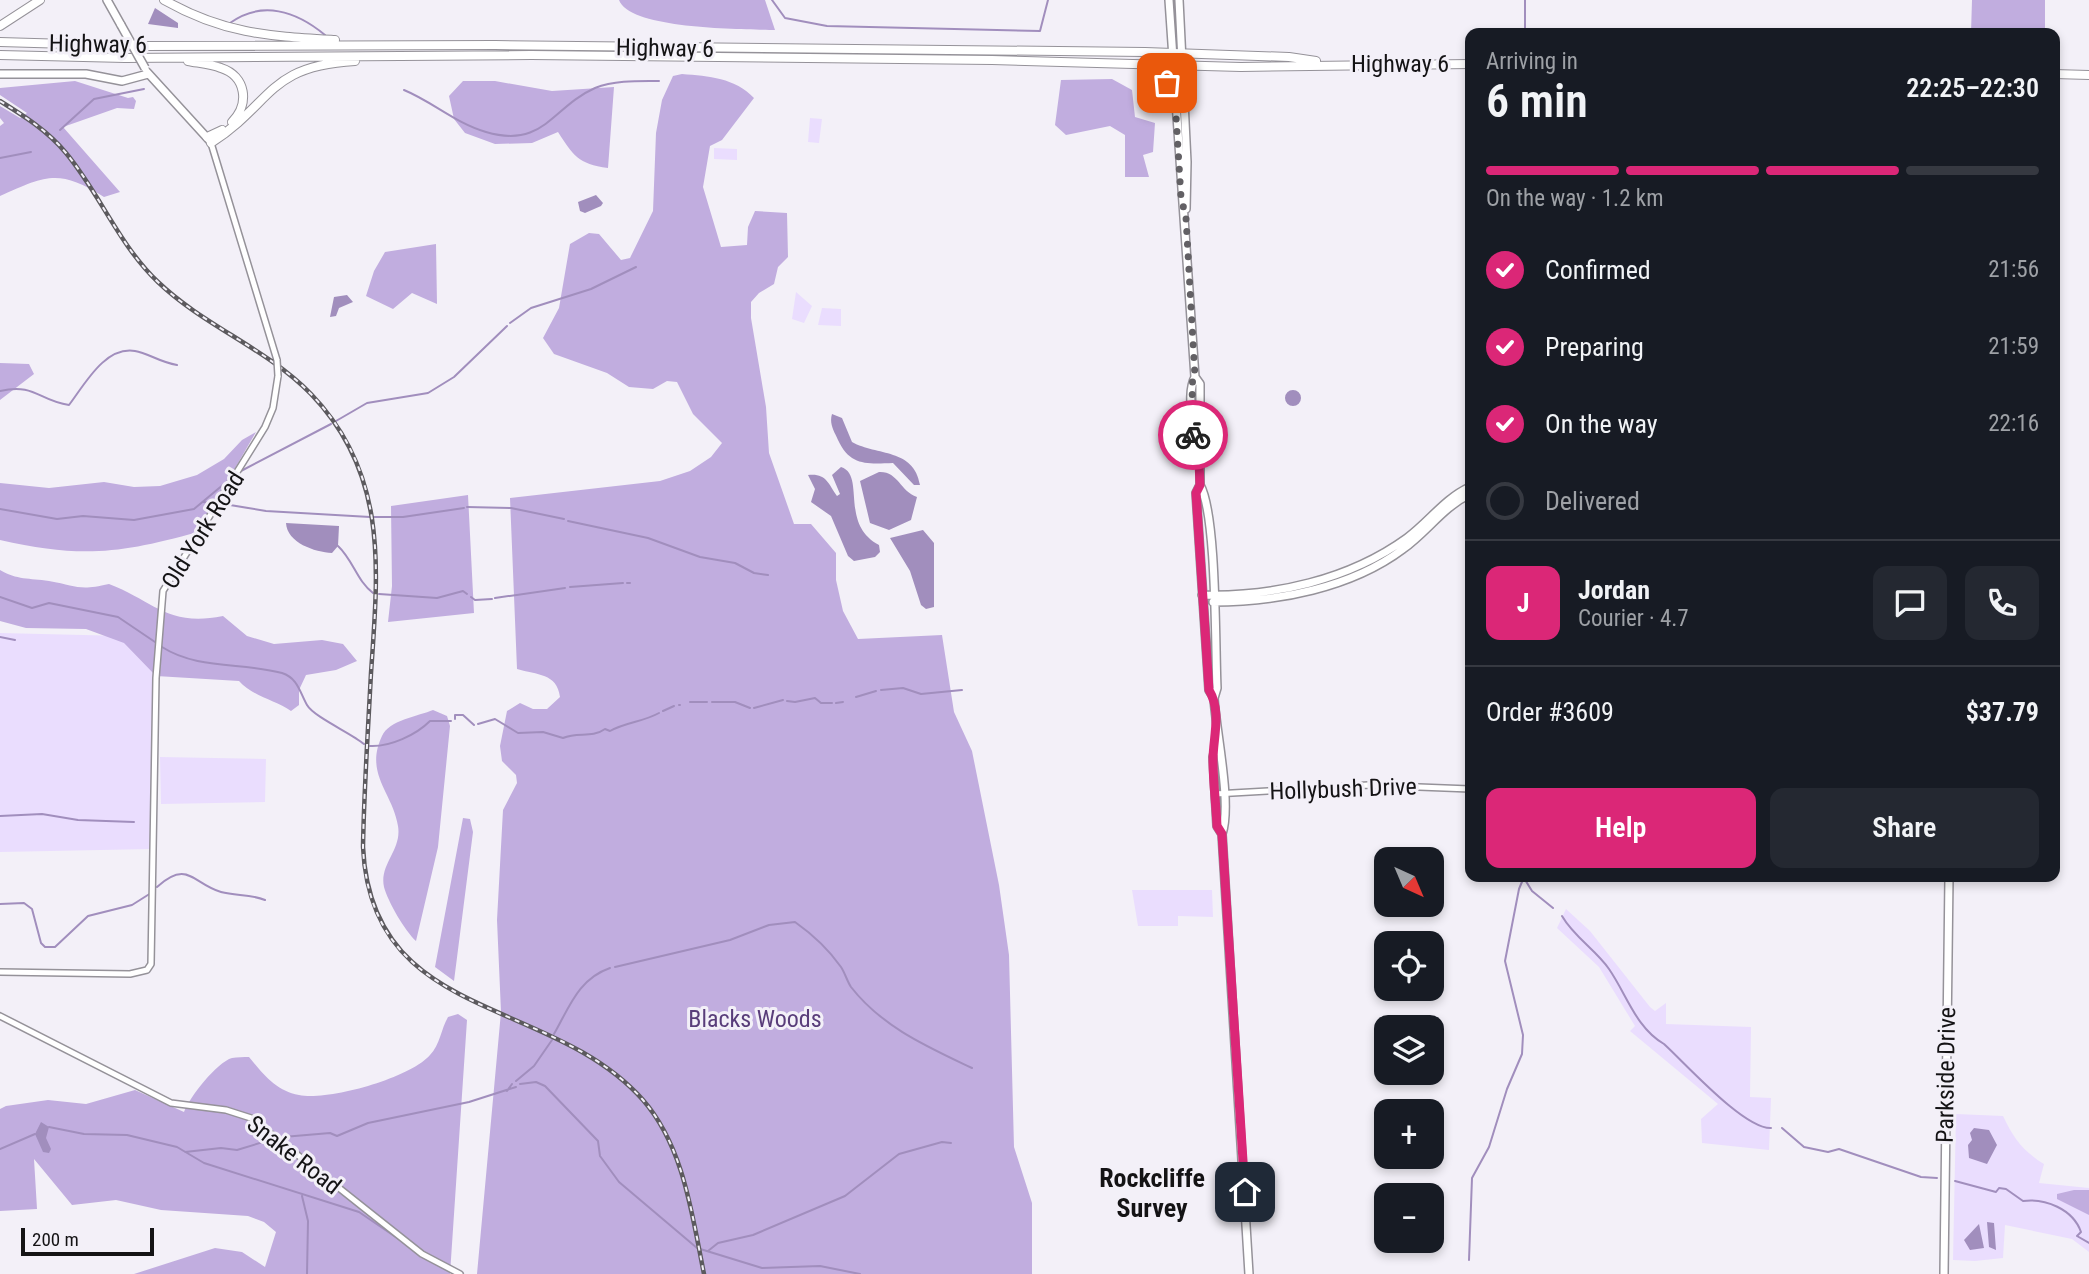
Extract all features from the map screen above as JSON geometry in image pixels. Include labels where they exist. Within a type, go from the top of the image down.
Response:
[{"type":"highway","points":[[0,26],[40,0]]},
{"type":"highway","points":[[164,0],[197,18],[232,30],[392,45]]},
{"type":"highway","name":"Highway 6","points":[[0,42],[138,46],[392,45],[891,55],[1178,66],[1465,64]]},
{"type":"highway","name":"Highway 6","points":[[0,55],[125,58],[1177,53],[1289,57],[1329,64]]},
{"type":"highway","points":[[209,140],[231,130],[268,91],[294,72],[322,64],[398,56]]},
{"type":"highway","points":[[125,58],[200,63],[223,68],[237,77],[243,91],[241,111],[228,126],[209,140]]},
{"type":"highway","points":[[1140,65],[1163,76],[1175,100]]},
{"type":"highway","points":[[2060,74],[2089,75]]},
{"type":"main road","name":"Old York Road","points":[[107,0],[147,71],[209,140]]},
{"type":"main road","points":[[1169,0],[1187,162],[1186,212],[1195,377],[1200,384],[1200,485],[1205,495],[1217,688],[1214,698],[1217,742],[1213,757],[1219,794],[1217,826],[1222,834],[1249,1274]]},
{"type":"main road","points":[[1177,53],[1179,0]]},
{"type":"main road","points":[[1178,66],[1175,100],[1181,197],[1186,212]]},
{"type":"main road","points":[[0,74],[86,74],[122,81],[147,71]]},
{"type":"main road","points":[[1200,485],[1196,493],[1202,595],[1209,690],[1214,698]]},
{"type":"main road","points":[[1202,595],[1213,599],[1307,591],[1359,573],[1401,551],[1465,493]]},
{"type":"main road","name":"Parkside Drive","points":[[1944,1274],[1948,882]]},
{"type":"street","name":"Old York Road","points":[[0,972],[130,974],[142,973],[151,964],[156,678],[163,591],[265,427],[273,408],[278,376],[272,333],[237,234],[218,157],[209,140]]},
{"type":"street","name":"Hollybush Drive","points":[[1219,794],[1368,785],[1465,789]]},
{"type":"street","name":"Snake Road","points":[[0,1016],[171,1104],[226,1110],[251,1118],[422,1254],[460,1274]]},
{"type":"shaded area","points":[[155,8],[178,23],[178,28],[148,24]]},
{"type":"shaded area","points":[[810,118],[822,119],[819,143],[808,142]]},
{"type":"shaded area","points":[[714,148],[737,149],[737,160],[714,159]]},
{"type":"shaded area","points":[[596,195],[603,203],[601,206],[585,213],[580,211],[578,202]]},
{"type":"shaded area","points":[[796,292],[812,306],[804,323],[792,319]]},
{"type":"shaded area","points":[[347,295],[353,302],[339,308],[336,316],[330,317],[334,297]]},
{"type":"shaded area","points":[[822,308],[841,309],[841,326],[818,325]]},
{"type":"shaded area","points":[[1293,390],[1299,392],[1299,404],[1293,406],[1287,404],[1285,398],[1287,392]]},
{"type":"shaded area","points":[[832,414],[842,418],[852,442],[893,455],[910,465],[920,485],[914,485],[893,463],[860,462],[848,455],[834,430]]},
{"type":"shaded area","points":[[841,467],[848,472],[852,480],[860,525],[867,536],[879,545],[880,552],[875,557],[854,561],[848,556],[831,516],[811,502],[815,489],[808,475],[823,477],[837,496],[840,494],[832,475]]},
{"type":"shaded area","points":[[879,472],[891,475],[917,497],[911,520],[889,530],[870,523],[860,481]]},
{"type":"shaded area","points":[[286,523],[339,526],[338,546],[332,553],[303,545],[291,536]]},
{"type":"shaded area","points":[[923,530],[934,543],[934,607],[926,609],[921,605],[910,571],[890,538]]},
{"type":"shaded area","points":[[0,633],[125,636],[153,671],[151,849],[0,852]]},
{"type":"shaded area","points":[[160,757],[266,759],[265,802],[161,804]]},
{"type":"shaded area","points":[[1132,890],[1212,890],[1213,917],[1178,916],[1178,926],[1138,926]]},
{"type":"shaded area","points":[[1566,909],[1590,931],[1650,1007],[1655,1011],[1666,1003],[1666,1024],[1751,1027],[1750,1097],[1771,1098],[1769,1150],[1702,1143],[1701,1119],[1718,1104],[1630,1031],[1635,1026],[1599,967],[1557,928]]},
{"type":"shaded area","points":[[1956,1114],[2003,1116],[2020,1144],[2044,1164],[2039,1183],[2089,1188],[2089,1252],[2072,1239],[2005,1225],[2003,1258],[1953,1260]]},
{"type":"shaded area","points":[[41,1122],[49,1127],[46,1138],[51,1149],[49,1153],[43,1152],[35,1134]]},
{"type":"shaded area","points":[[1974,1128],[1989,1130],[1997,1145],[1987,1164],[1969,1158],[1968,1145],[1972,1140],[1970,1133]]},
{"type":"shaded area","points":[[1987,1222],[1994,1223],[1996,1250],[1989,1247]]},
{"type":"shaded area","points":[[1979,1224],[1984,1248],[1970,1250],[1964,1240]]},
{"type":"green space","points":[[619,0],[765,0],[775,30],[715,28],[665,22],[628,10]]},
{"type":"green space","points":[[1972,0],[2045,0],[2045,28],[1971,28]]},
{"type":"green space","name":"Blacks Woods","points":[[682,74],[730,82],[754,98],[722,140],[710,146],[703,187],[721,247],[747,245],[748,227],[755,211],[787,213],[788,257],[778,267],[774,284],[759,293],[751,302],[751,318],[766,407],[769,453],[794,524],[811,524],[836,553],[836,580],[843,611],[858,639],[942,635],[954,712],[972,751],[999,885],[1009,955],[1014,1147],[1032,1203],[1032,1274],[477,1274],[501,1012],[497,920],[503,810],[517,783],[516,775],[502,761],[500,746],[507,711],[520,703],[533,709],[547,709],[560,697],[555,683],[550,679],[517,669],[510,498],[660,481],[690,471],[711,457],[722,443],[693,414],[677,382],[667,381],[653,389],[629,387],[607,373],[554,354],[543,338],[559,308],[570,244],[589,233],[599,234],[621,260],[630,258],[653,211],[656,133],[662,100],[673,76]]},
{"type":"green space","points":[[1112,79],[1132,90],[1135,117],[1155,123],[1153,152],[1143,155],[1149,177],[1125,177],[1125,135],[1110,126],[1066,135],[1055,125],[1061,80]]},
{"type":"green space","points":[[75,81],[128,98],[133,97],[136,101],[134,109],[117,108],[63,127],[120,192],[104,197],[75,182],[53,178],[30,183],[0,196],[0,126],[4,123],[0,118],[0,106],[20,118],[27,113],[0,95],[0,88]]},
{"type":"green space","points":[[463,81],[495,81],[552,91],[614,87],[608,168],[590,164],[577,157],[558,132],[532,143],[495,144],[465,133],[454,119],[449,96]]},
{"type":"green space","points":[[436,244],[437,304],[412,293],[393,309],[366,296],[374,271],[385,252]]},
{"type":"green space","points":[[0,363],[29,364],[34,374],[0,400]]},
{"type":"green space","points":[[256,432],[198,532],[145,545],[99,551],[54,549],[0,540],[0,483],[49,488],[104,482],[134,487],[160,486],[197,475],[224,459],[242,440]]},
{"type":"green space","points":[[468,495],[474,613],[388,622],[392,586],[391,506]]},
{"type":"green space","points":[[0,570],[18,577],[78,587],[109,584],[174,615],[188,618],[223,616],[247,636],[274,644],[322,640],[343,644],[357,661],[336,670],[306,675],[299,690],[299,705],[291,711],[250,690],[239,681],[156,676],[124,643],[86,629],[26,628],[0,621]]},
{"type":"green space","points":[[433,710],[447,716],[450,726],[438,847],[416,941],[397,916],[384,887],[383,879],[397,842],[398,826],[381,783],[376,761],[382,736],[391,726]]},
{"type":"green space","points":[[463,818],[470,819],[473,832],[454,981],[435,967]]},
{"type":"green space","points":[[458,1014],[467,1020],[450,1274],[134,1274],[215,1248],[242,1252],[265,1267],[276,1232],[264,1222],[248,1216],[161,1210],[116,1200],[72,1205],[34,1159],[37,1209],[0,1211],[0,1109],[6,1106],[48,1100],[86,1104],[135,1090],[184,1112],[197,1090],[219,1066],[232,1058],[240,1057],[249,1057],[259,1070],[283,1090],[299,1095],[329,1095],[368,1086],[420,1064],[433,1051],[448,1017]]},
{"type":"green space","points":[[2089,1190],[2089,1215],[2057,1199],[2057,1194]]},
{"type":"waterway","points":[[772,0],[785,18],[827,26],[1040,31],[1048,0]]},
{"type":"waterway","points":[[1525,0],[1525,28]]},
{"type":"waterway","points":[[230,23],[254,12],[279,11],[302,20],[325,35]]},
{"type":"waterway","points":[[404,90],[475,128],[506,136],[535,131],[580,96],[603,85],[659,81]]},
{"type":"waterway","points":[[60,130],[94,99],[144,89]]},
{"type":"waterway","points":[[0,158],[31,152]]},
{"type":"waterway","points":[[510,323],[531,308],[591,289],[636,267]]},
{"type":"waterway","points":[[336,421],[367,403],[428,393],[454,377],[507,326]]},
{"type":"waterway","points":[[0,391],[21,389],[69,405],[89,377],[114,354],[135,351],[177,365]]},
{"type":"waterway","points":[[241,471],[331,424]]},
{"type":"waterway","points":[[0,509],[57,519],[83,516],[134,520],[194,509],[230,479]]},
{"type":"waterway","points":[[203,502],[214,503]]},
{"type":"waterway","points":[[224,504],[266,511],[370,517]]},
{"type":"waterway","points":[[467,507],[511,508],[564,519]]},
{"type":"waterway","points":[[373,517],[403,517],[464,508]]},
{"type":"waterway","points":[[568,521],[648,538],[700,557],[735,563],[754,573],[768,575]]},
{"type":"waterway","points":[[338,546],[373,593]]},
{"type":"waterway","points":[[570,587],[623,583]]},
{"type":"waterway","points":[[495,598],[565,588]]},
{"type":"waterway","points":[[379,594],[437,598],[463,591],[467,594]]},
{"type":"waterway","points":[[0,597],[32,608],[49,603],[118,617],[155,642]]},
{"type":"waterway","points":[[471,597],[475,600],[492,599]]},
{"type":"waterway","points":[[0,637],[15,640]]},
{"type":"waterway","points":[[162,647],[190,659],[287,675],[295,682],[311,710],[364,744]]},
{"type":"waterway","points":[[881,690],[903,688],[921,694],[962,690]]},
{"type":"waterway","points":[[856,697],[876,691]]},
{"type":"waterway","points":[[787,701],[815,698],[821,703],[832,703]]},
{"type":"waterway","points":[[754,708],[783,700]]},
{"type":"waterway","points":[[690,702],[707,702]]},
{"type":"waterway","points":[[712,702],[735,702],[750,708]]},
{"type":"waterway","points":[[836,703],[843,702]]},
{"type":"waterway","points":[[663,711],[674,706]]},
{"type":"waterway","points":[[478,724],[495,719],[518,733],[543,732],[563,738],[595,734],[605,729],[610,731],[659,713]]},
{"type":"waterway","points":[[455,719],[455,715],[463,715],[474,725]]},
{"type":"waterway","points":[[370,746],[402,739],[430,721],[451,721]]},
{"type":"waterway","points":[[0,816],[42,814],[78,820],[134,822]]},
{"type":"waterway","points":[[157,887],[168,879],[183,874],[221,892],[265,900]]},
{"type":"waterway","points":[[1469,1260],[1472,1178],[1489,1147],[1507,1089],[1522,1054],[1523,1035],[1505,961],[1522,882]]},
{"type":"waterway","points":[[1526,882],[1532,891],[1553,908]]},
{"type":"waterway","points":[[0,904],[24,903],[32,909],[41,943],[45,947],[55,947],[88,916],[132,905],[151,893]]},
{"type":"waterway","points":[[1562,916],[1609,969],[1646,1029],[1731,1107],[1746,1118],[1771,1128]]},
{"type":"waterway","points":[[615,967],[730,940],[769,925],[795,922],[831,954],[851,987],[877,1014],[907,1035],[972,1068]]},
{"type":"waterway","points":[[554,1034],[582,987],[590,979],[610,968]]},
{"type":"waterway","points":[[516,1081],[534,1066],[552,1040]]},
{"type":"waterway","points":[[520,1084],[536,1082],[545,1086],[598,1141],[600,1156],[619,1182],[697,1248],[762,1268],[820,1266],[860,1274]]},
{"type":"waterway","points":[[507,1091],[512,1084]]},
{"type":"waterway","points":[[283,1137],[330,1133],[337,1136],[368,1123],[469,1102],[516,1087]]},
{"type":"waterway","points":[[49,1127],[84,1134],[127,1135],[177,1147],[204,1163],[359,1212],[400,1240]]},
{"type":"waterway","points":[[1782,1128],[1804,1147],[1828,1152],[1839,1149],[1921,1177],[1937,1178]]},
{"type":"waterway","points":[[0,1149],[35,1134]]},
{"type":"waterway","points":[[185,1152],[221,1148],[237,1150],[273,1139]]},
{"type":"waterway","points":[[708,1251],[718,1243],[753,1235],[845,1196],[899,1154],[942,1142],[951,1143]]},
{"type":"waterway","points":[[1955,1181],[1996,1192],[1999,1188],[2006,1189],[2023,1201],[2049,1203],[2072,1217],[2081,1232],[2077,1236],[2089,1243]]},
{"type":"waterway","points":[[302,1196],[308,1221],[307,1274]]},
{"type":"railway","points":[[0,101],[44,131],[66,153],[132,252],[158,282],[195,312],[275,363],[311,394],[336,425],[354,457],[366,491],[373,525],[376,561],[363,847],[374,904],[397,946],[431,977],[471,1000],[561,1041],[605,1066],[643,1100],[657,1119],[677,1160],[690,1205],[704,1274]]},
{"type":"way so far","points":[[1167,83],[1175,100],[1181,197],[1186,212],[1195,377],[1192,383],[1193,435]]},
{"type":"district","name":"Rockcliffe Survey","points":[[1152,1193]]},
{"type":"route","points":[[1193,435],[1198,439],[1200,485],[1196,493],[1202,603],[1209,690],[1214,698],[1216,720],[1217,742],[1213,757],[1217,826],[1222,834],[1245,1192]]}]
